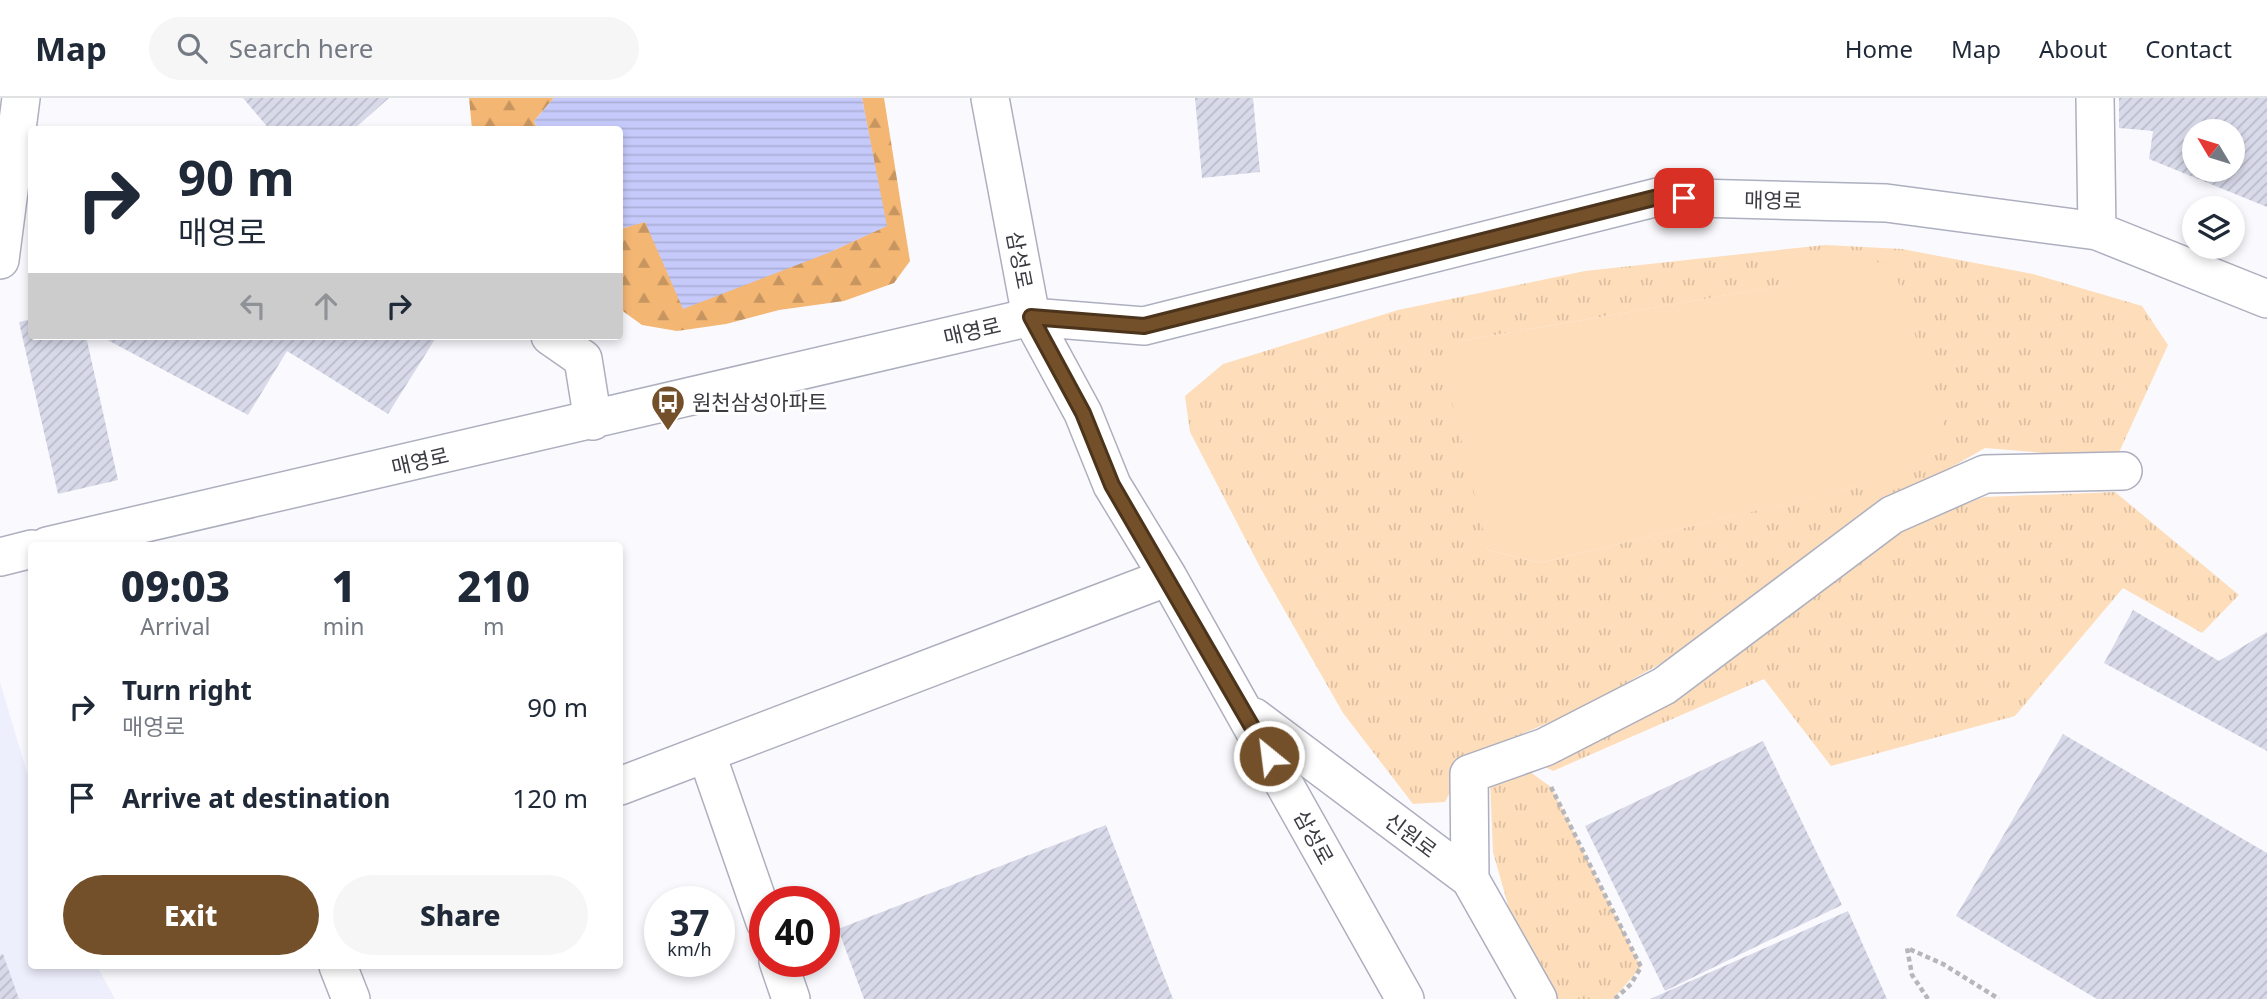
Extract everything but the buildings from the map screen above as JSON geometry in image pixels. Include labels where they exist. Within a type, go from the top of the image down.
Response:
[{"type":"street","name":"삼성로","points":[[989,98],[1031,317],[1083,413],[1112,485],[1168,577],[1405,999]]},
{"type":"street","points":[[2095,98],[2097,231]]},
{"type":"street","points":[[0,260],[27,118]]},
{"type":"street","name":"매영로","points":[[64,542],[1031,317],[1144,326],[1658,197],[1886,203],[2097,231],[2267,299]]},
{"type":"street","points":[[556,340],[583,359],[593,421]]},
{"type":"street","points":[[1470,878],[1469,774],[1545,747],[1664,686],[1892,515],[1985,474],[2123,471]]},
{"type":"street","points":[[0,557],[28,551]]},
{"type":"street","points":[[623,785],[1168,577]]},
{"type":"street","name":"신원로","points":[[1242,708],[1470,878],[1538,999]]},
{"type":"street","points":[[707,755],[752,886]]},
{"type":"street","points":[[339,969],[351,999]]},
{"type":"street","points":[[783,977],[791,999]]},
{"type":"path","points":[[1552,786],[1641,967],[1631,984],[1615,999]]},
{"type":"path","points":[[1928,999],[1912,975],[1907,948],[1943,964],[1999,999]]},
{"type":"shaded area","points":[[0,682],[28,776],[28,969],[99,969],[115,999],[0,999]]},
{"type":"green space","points":[[469,98],[554,98],[534,121],[536,126],[472,126]]},
{"type":"green space","points":[[862,98],[884,98],[910,261],[894,283],[844,301],[779,310],[726,324],[677,331],[642,325],[623,311],[623,228],[644,222],[828,253],[886,226]]},
{"type":"green space","points":[[1825,245],[1902,249],[2033,274],[2142,306],[2168,345],[2116,459],[1985,448],[1858,521],[1674,656],[1577,711],[1469,756],[1445,802],[1413,804],[1343,713],[1261,569],[1190,432],[1185,396],[1223,364],[1398,310],[1585,271]],"holes":[[[1780,256],[1951,447],[1881,480],[1540,563],[1488,550],[1460,341],[1780,286]]]},
{"type":"green space","points":[[1779,256],[1892,263],[1951,447],[1882,480],[1540,563],[1488,550],[1445,373],[1460,341],[1779,286]]},
{"type":"green space","points":[[2115,492],[2239,595],[2202,633],[2123,588],[2015,716],[1831,766],[1764,679],[1553,771],[1537,763],[1895,531],[1984,497]]},
{"type":"green space","points":[[1512,759],[1551,787],[1641,967],[1613,999],[1548,999],[1519,944],[1493,852],[1490,781]]},
{"type":"water","points":[[554,98],[862,98],[887,226],[828,253],[683,309],[645,222],[623,228],[623,126],[536,126],[534,121]]},
{"type":"place","name":"원천삼성아파트","points":[[668,432]]},
{"type":"route","points":[[1269,756],[1168,577],[1112,485],[1083,413],[1031,317],[1144,326],[1658,197],[1684,198]]}]
